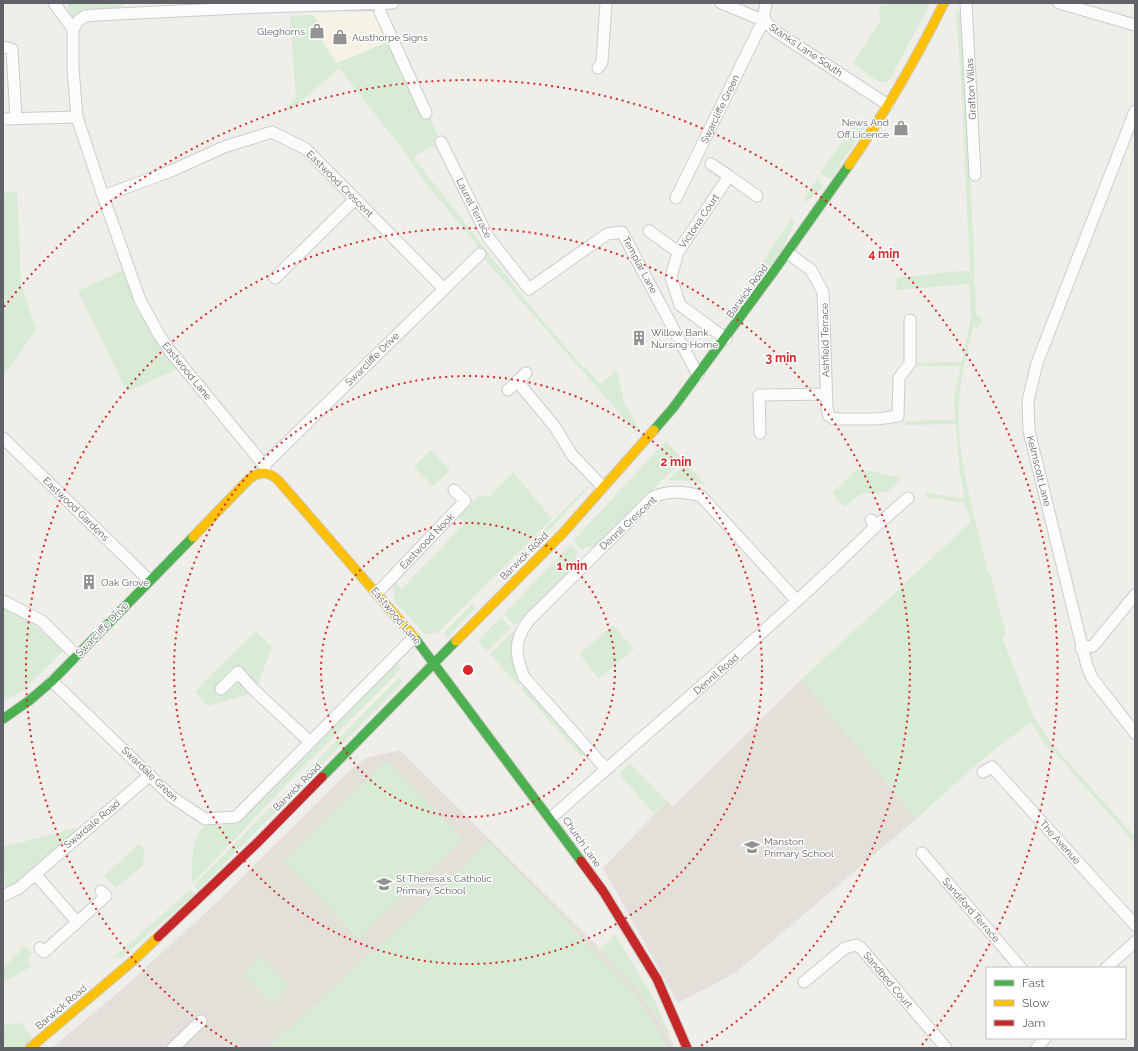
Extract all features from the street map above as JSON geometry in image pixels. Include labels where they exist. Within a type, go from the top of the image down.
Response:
[{"type":"street","points":[[54,3],[73,29],[78,21],[85,16],[205,7],[262,7],[394,3]]},
{"type":"street","points":[[598,68],[602,62],[606,3]]},
{"type":"street","name":"Stanks Lane South","points":[[721,3],[765,21],[780,35],[888,105]]},
{"type":"street","points":[[765,21],[764,14],[766,3]]},
{"type":"street","name":"Barwick Road","points":[[30,1048],[134,960],[202,898],[335,765],[562,533],[673,408],[788,253],[866,141],[919,54],[944,3]]},
{"type":"street","name":"Grafton Villas","points":[[966,3],[975,176]]},
{"type":"street","points":[[1059,3],[1075,5],[1135,25]]},
{"type":"street","points":[[380,4],[380,12],[426,113]]},
{"type":"street","name":"Swarcliffe Green","points":[[676,198],[758,31],[765,21]]},
{"type":"street","name":"Eastwood Lane","points":[[73,29],[73,69],[78,117],[103,196],[140,300],[158,333],[265,469],[278,480],[377,592],[434,664]]},
{"type":"street","points":[[3,47],[12,49],[16,119]]},
{"type":"street","name":"Kelmscott Lane","points":[[1135,111],[1037,363],[1028,401],[1029,431],[1081,648],[1092,678],[1135,733]]},
{"type":"street","points":[[3,119],[78,117]]},
{"type":"street","name":"Eastwood Crescent","points":[[103,196],[171,171],[224,147],[272,132],[306,149],[443,288]]},
{"type":"street","name":"Laurel Terrace","points":[[441,142],[488,237],[514,271]]},
{"type":"street","points":[[711,164],[757,196]]},
{"type":"street","name":"Victoria Court","points":[[726,338],[680,305],[670,276],[678,252],[729,176]]},
{"type":"street","points":[[275,278],[355,199]]},
{"type":"street","points":[[649,231],[678,252]]},
{"type":"street","name":"Templar Lane","points":[[514,271],[529,289],[607,234],[622,232],[698,375]]},
{"type":"street","name":"Ashfield Terrace","points":[[788,253],[811,270],[824,292],[826,394],[829,416],[834,419],[877,419],[898,416],[899,378],[910,363],[910,320]]},
{"type":"street","name":"Swarcliffe Drive","points":[[3,719],[30,700],[52,681],[249,478],[265,469],[443,288],[480,254]]},
{"type":"street","points":[[508,390],[526,373]]},
{"type":"street","points":[[517,381],[555,427],[572,455],[603,487]]},
{"type":"street","points":[[760,433],[759,395],[826,394]]},
{"type":"street","name":"Eastwood Gardens","points":[[3,438],[149,580]]},
{"type":"street","name":"Eastwood Nook","points":[[377,592],[465,501],[454,490]]},
{"type":"street","name":"Dennil Crescent","points":[[606,769],[524,677],[517,658],[516,645],[519,635],[531,618],[653,497],[664,492],[685,491],[701,496],[797,600]]},
{"type":"street","name":"Dennil Road","points":[[551,818],[745,649],[797,600],[874,523],[908,498]]},
{"type":"street","points":[[1081,648],[1093,646],[1135,595]]},
{"type":"street","points":[[3,601],[26,611],[42,621],[77,656]]},
{"type":"street","name":"Swardale Green","points":[[52,681],[172,797],[205,819],[236,818],[414,637]]},
{"type":"street","name":"Church Lane","points":[[434,664],[551,818],[603,891],[657,979],[687,1048]]},
{"type":"street","points":[[221,689],[238,672],[252,688],[310,742]]},
{"type":"street","name":"The Avenue","points":[[984,772],[992,767],[1135,925]]},
{"type":"street","name":"Swardale Road","points":[[3,896],[19,888],[150,775]]},
{"type":"street","name":"Sandiford Terrace","points":[[922,853],[1019,967]]},
{"type":"street","points":[[35,874],[77,922]]},
{"type":"street","points":[[40,948],[44,952],[106,896],[101,891]]},
{"type":"street","points":[[1107,967],[1135,942]]},
{"type":"street","name":"Sandbed Court","points":[[804,982],[845,948],[856,945],[861,948],[946,1048]]},
{"type":"street","points":[[173,1048],[201,1020]]},
{"type":"street","points":[[1037,1048],[1044,1039]]},
{"type":"shaded area","points":[[380,12],[401,55],[351,83],[300,16]]},
{"type":"shaded area","name":"Manston Primary School","points":[[802,679],[916,819],[735,973],[678,1003],[603,868],[667,801],[672,807]]},
{"type":"shaded area","name":"St Theresa's Catholic Primary School","points":[[400,750],[618,967],[635,986],[655,1014],[674,1048],[52,1048],[121,990],[217,902],[350,770],[366,758]]},
{"type":"green space","points":[[67,3],[123,3],[123,14],[96,15],[73,29]]},
{"type":"green space","points":[[887,3],[930,4],[891,77],[886,82],[879,82],[853,63],[880,22],[879,5],[887,5]]},
{"type":"green space","points":[[961,10],[976,315],[982,319],[978,327],[973,327],[964,365],[959,405],[961,447],[968,490],[988,573],[990,573],[1006,634],[1002,635],[1003,640],[1033,716],[1052,744],[1135,837],[1135,843],[1056,754],[1045,745],[1031,722],[984,758],[916,819],[802,679],[971,522],[965,503],[926,497],[926,493],[965,499],[960,474],[956,424],[905,425],[905,421],[955,420],[954,398],[961,366],[917,366],[917,363],[962,362],[971,316],[969,284],[896,290],[897,278],[970,270],[961,80],[956,11]]},
{"type":"green space","points":[[313,15],[322,28],[323,42],[337,63],[394,39],[441,142],[413,157],[523,297],[583,368],[586,368],[601,384],[617,370],[624,402],[638,428],[635,431],[480,254],[476,243],[427,185],[404,151],[339,68],[290,111],[287,108],[296,98],[290,16]]},
{"type":"green space","points":[[857,119],[866,125],[831,179],[820,174]]},
{"type":"green space","points":[[817,179],[824,186],[807,202],[804,200]]},
{"type":"green space","points":[[17,192],[21,283],[36,330],[3,376],[3,193]]},
{"type":"green space","points":[[791,219],[795,222],[782,250],[736,314],[730,310]]},
{"type":"green space","points":[[130,267],[140,300],[183,366],[127,392],[78,291]]},
{"type":"green space","points":[[666,441],[683,460],[644,497],[646,500],[598,548],[588,547],[581,549],[573,541]]},
{"type":"green space","points":[[431,450],[450,470],[433,486],[414,467]]},
{"type":"green space","points":[[686,463],[705,484],[704,485],[692,481],[668,480]]},
{"type":"green space","points":[[860,470],[902,478],[887,492],[860,494],[845,507],[832,493],[855,471]]},
{"type":"green space","points":[[513,472],[552,519],[437,633],[425,634],[395,602],[393,583],[395,582],[402,589],[465,523],[458,517],[477,497],[490,496]]},
{"type":"green space","points":[[588,486],[589,487],[521,560],[518,556]]},
{"type":"green space","points":[[571,544],[578,552],[576,559],[578,568],[531,613],[529,611],[515,625],[504,614]]},
{"type":"green space","points":[[472,604],[476,608],[448,637],[444,633]]},
{"type":"green space","points":[[3,608],[21,616],[42,631],[63,651],[24,689],[3,702]]},
{"type":"green space","points":[[501,617],[511,628],[487,651],[478,641]]},
{"type":"green space","points":[[613,625],[634,649],[599,679],[580,654]]},
{"type":"green space","points":[[516,629],[512,643],[512,657],[515,670],[522,683],[519,686],[490,654]]},
{"type":"green space","points":[[256,631],[272,647],[258,684],[248,694],[208,706],[195,691]]},
{"type":"green space","points":[[397,661],[401,669],[301,769],[192,884],[193,851],[197,836],[201,830],[207,825],[222,826],[236,822]]},
{"type":"green space","points":[[399,678],[403,682],[198,890],[194,885]]},
{"type":"green space","points":[[524,686],[585,754],[581,756],[521,689]]},
{"type":"green space","points":[[387,761],[463,838],[359,939],[284,862]]},
{"type":"green space","points":[[630,763],[667,801],[654,813],[621,776],[620,773]]},
{"type":"green space","points":[[81,827],[25,877],[5,891],[3,847]]},
{"type":"green space","points":[[488,841],[636,995],[668,1048],[267,1048],[447,884]]},
{"type":"green space","points":[[139,844],[144,850],[143,865],[116,888],[104,876]]},
{"type":"green space","points":[[190,890],[195,894],[123,956],[113,958]]},
{"type":"green space","points":[[615,935],[653,997],[675,1048],[655,1014],[635,986],[600,949]]},
{"type":"green space","points":[[25,946],[32,954],[26,960],[32,966],[3,983],[3,968]]},
{"type":"green space","points":[[261,956],[289,986],[272,1003],[243,974]]},
{"type":"green space","points":[[21,1023],[33,1039],[22,1048],[3,1048],[3,1025]]},
{"type":"traffic: fast","points":[[654,430],[673,408],[774,271],[849,165]]},
{"type":"traffic: fast","points":[[3,719],[30,700],[52,681],[193,537]]},
{"type":"traffic: fast","points":[[414,637],[581,861]]},
{"type":"traffic: fast","points":[[322,777],[456,641]]},
{"type":"traffic: slow","points":[[849,165],[900,86],[944,3]]},
{"type":"traffic: slow","points":[[456,641],[563,533],[654,430]]},
{"type":"traffic: slow","points":[[193,537],[249,479],[260,473],[271,475],[278,480],[414,637]]},
{"type":"traffic: slow","points":[[30,1048],[134,960],[158,937]]},
{"type":"traffic: jam","points":[[158,937],[257,843],[322,777]]},
{"type":"traffic: jam","points":[[581,861],[603,891],[657,979],[687,1048]]},
{"type":"place","name":"Gleghorns","points":[[317,31]]},
{"type":"place","name":"Austhorpe Signs","points":[[340,37]]},
{"type":"place","name":"News And Off Licence","points":[[901,128]]},
{"type":"place","name":"Willow Bank Nursing Home","points":[[639,338]]},
{"type":"place","name":"Oak Grove","points":[[89,582]]},
{"type":"place","name":"Manston Primary School","points":[[752,847]]},
{"type":"place","name":"St Theresa's Catholic Primary School","points":[[384,884]]}]
